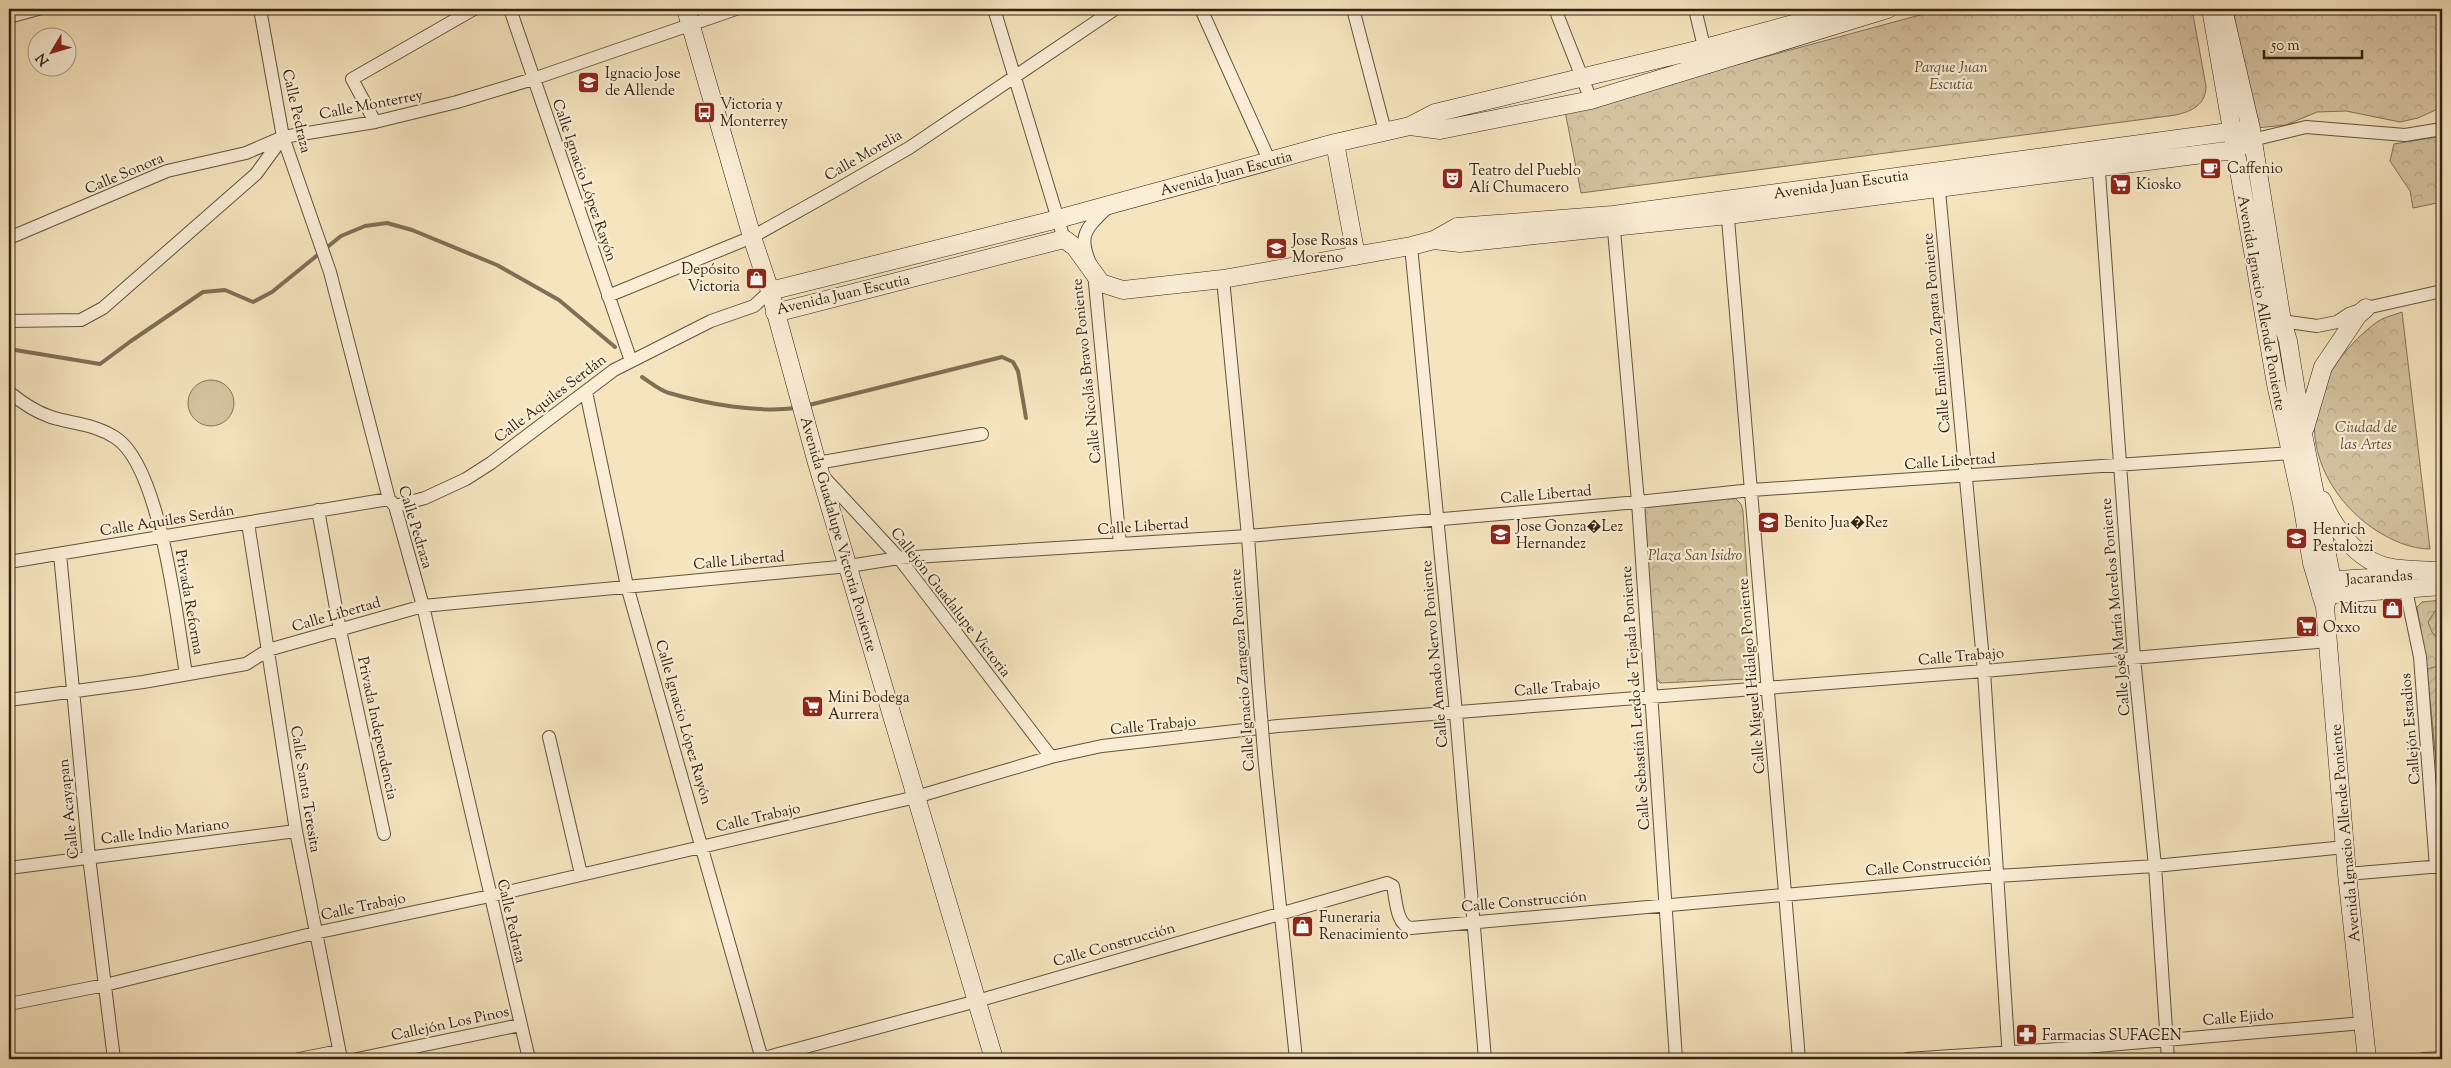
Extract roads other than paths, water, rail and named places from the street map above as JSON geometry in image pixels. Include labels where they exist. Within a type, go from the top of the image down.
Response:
[{"type":"main road","name":"Avenida Juan Escutia","points":[[1410,126],[1440,130],[1591,100],[1706,55],[1848,9]]},
{"type":"main road","name":"Avenida Juan Escutia","points":[[770,291],[1058,219],[1334,143],[1410,126],[1435,113],[1581,78],[1706,55],[1888,9]]},
{"type":"main road","name":"Avenida Ignacio Allende Poniente","points":[[2211,9],[2226,107],[2232,131],[2276,384],[2325,591]]},
{"type":"main road","name":"Avenida Ignacio Allende Poniente","points":[[2223,9],[2252,135],[2282,321],[2288,341],[2311,473],[2325,591],[2347,874],[2367,1059]]},
{"type":"main road","name":"Avenida Guadalupe Victoria Poniente","points":[[688,17],[752,237],[770,291],[818,467],[849,566],[994,1059]]},
{"type":"main road","points":[[2208,134],[2226,107]]},
{"type":"main road","name":"Avenida Juan Escutia","points":[[2098,159],[2208,134],[2232,131],[2252,135]]},
{"type":"main road","name":"Avenida Juan Escutia","points":[[776,313],[1064,239],[1075,247],[1101,283],[1123,290],[1223,279],[1410,246],[1434,240],[1458,227],[1613,222],[2098,159],[2234,150],[2252,135]]},
{"type":"main road","points":[[1334,143],[1356,256]]},
{"type":"main road","points":[[2303,434],[2323,367],[2358,315],[2366,308]]},
{"type":"main road","points":[[2311,473],[2328,515],[2352,545],[2363,555],[2386,567],[2442,572]]},
{"type":"main road","name":"Jacarandas","points":[[2325,591],[2442,572]]},
{"type":"main road","name":"Jacarandas","points":[[2325,591],[2406,590],[2442,586]]},
{"type":"street","points":[[9,17],[38,9]]},
{"type":"street","name":"Calle Pedraza","points":[[260,9],[283,137],[330,272],[392,503],[422,606],[529,1059]]},
{"type":"street","points":[[375,122],[352,79],[474,9]]},
{"type":"street","name":"Calle Ignacio López Rayón","points":[[510,9],[612,309],[632,360]]},
{"type":"street","name":"Calle Monterrey","points":[[283,137],[375,122],[458,102],[533,79],[688,17],[736,9]]},
{"type":"street","points":[[994,9],[1064,239]]},
{"type":"street","name":"Calle Morelia","points":[[608,296],[752,237],[909,148],[1115,9]]},
{"type":"street","points":[[1201,9],[1270,162]]},
{"type":"street","points":[[1353,9],[1385,131]]},
{"type":"street","points":[[1555,9],[1591,100]]},
{"type":"street","points":[[1694,9],[1706,55]]},
{"type":"street","points":[[2252,135],[2306,127],[2389,135],[2424,134],[2442,129]]},
{"type":"street","points":[[9,321],[81,320],[103,308],[256,174],[283,137]]},
{"type":"street","name":"Calle Sonora","points":[[9,238],[167,171],[246,153],[283,137]]},
{"type":"street","name":"Calle José María Morelos Poniente","points":[[2098,159],[2134,658],[2156,866],[2168,1059]]},
{"type":"street","name":"Calle Emiliano Zapata Poniente","points":[[1937,179],[1984,671],[2009,1056]]},
{"type":"street","name":"Calle Nicolás Bravo Poniente","points":[[1110,205],[1094,219],[1085,235],[1083,249],[1094,273],[1120,544]]},
{"type":"street","name":"Calle Miguel Hidalgo Poniente","points":[[1727,208],[1799,1059]]},
{"type":"street","name":"Calle Sebastián Lerdo de Tejada Poniente","points":[[1613,222],[1653,696],[1676,1059]]},
{"type":"street","name":"Calle Amado Nervo Poniente","points":[[1410,246],[1456,713],[1485,1059]]},
{"type":"street","name":"Calle Ignacio Zaragoza Poniente","points":[[1223,279],[1248,536],[1265,764],[1296,1059]]},
{"type":"street","name":"Avenida Juan Escutia","points":[[770,291],[754,306],[776,313]]},
{"type":"street","points":[[2282,321],[2317,326],[2337,322],[2349,314],[2366,308],[2442,291]]},
{"type":"street","name":"Calle Aquiles Serdán","points":[[9,562],[318,510],[425,498],[466,478],[491,463],[614,370],[711,321],[754,306]]},
{"type":"street","name":"Privada Reforma","points":[[9,392],[50,417],[104,430],[118,440],[133,458],[150,489],[162,536],[186,674]]},
{"type":"street","name":"Calle Ignacio López Rayón","points":[[586,392],[627,586],[761,1059]]},
{"type":"street","points":[[818,467],[982,434]]},
{"type":"street","name":"Calle Libertad","points":[[9,700],[246,664],[268,650],[422,606],[849,566],[900,558],[1248,536],[1638,502],[1752,490],[1966,477],[2291,453]]},
{"type":"street","name":"Callejón Guadalupe Victoria","points":[[818,467],[900,558],[1051,757]]},
{"type":"street","name":"Privada Independencia","points":[[318,510],[340,630],[384,834]]},
{"type":"street","name":"Calle Santa Teresita","points":[[248,523],[296,831],[340,1055]]},
{"type":"street","name":"Calle Acayapan","points":[[60,554],[89,857],[114,1059]]},
{"type":"street","name":"Callejón Estadios","points":[[2406,590],[2420,657],[2439,867]]},
{"type":"street","name":"Calle Trabajo","points":[[9,1004],[104,985],[315,933],[490,896],[916,797],[1051,757],[1102,746],[1278,726],[1984,671],[2328,641]]},
{"type":"street","points":[[549,737],[581,874]]},
{"type":"street","name":"Calle Indio Mariano","points":[[9,868],[296,831]]},
{"type":"street","name":"Calle Construcción","points":[[761,1059],[977,1001],[1387,883],[1393,886],[1401,921],[1405,927],[1997,876],[2156,866],[2345,847]]},
{"type":"street","points":[[2347,874],[2439,867]]},
{"type":"street","name":"Calle Ejido","points":[[1907,1059],[2009,1056],[2167,1039],[2363,1023]]},
{"type":"street","name":"Callejón Los Pinos","points":[[357,1059],[520,1025]]},
{"type":"street","points":[[299,1059],[340,1055]]},
{"type":"street","points":[[2423,1059],[2442,1058]]},
{"type":"waterway","points":[[9,349],[100,364],[203,292],[225,290],[253,302],[272,292],[341,236],[365,226],[387,223],[412,230],[497,265],[559,300],[615,347]]},
{"type":"waterway","points":[[805,406],[1002,357],[1013,362],[1018,371],[1026,418]]},
{"type":"waterway","points":[[642,377],[665,392],[699,401],[749,408],[796,408]]},
{"type":"place","name":"Ignacio Jose de Allende","points":[[589,82]]},
{"type":"place","name":"Victoria y Monterrey","points":[[704,113]]},
{"type":"place","name":"Caffenio","points":[[2211,168]]},
{"type":"place","name":"Teatro del Pueblo Alí Chumacero","points":[[1453,179]]},
{"type":"place","name":"Kiosko","points":[[2120,184]]},
{"type":"place","name":"Jose Rosas Moreno","points":[[1276,249]]},
{"type":"place","name":"Depósito Victoria","points":[[756,278]]},
{"type":"place","name":"Benito Jua�Rez","points":[[1768,522]]},
{"type":"place","name":"Jose Gonza�Lez Hernandez","points":[[1500,535]]},
{"type":"place","name":"Henrich Pestalozzi","points":[[2297,538]]},
{"type":"place","name":"Mitzu","points":[[2393,608]]},
{"type":"place","name":"Oxxo","points":[[2307,627]]},
{"type":"place","name":"Mini Bodega Aurrera","points":[[812,706]]},
{"type":"place","name":"Funeraria Renacimiento","points":[[1303,926]]},
{"type":"place","name":"Farmacias SUFACEN","points":[[2026,1035]]},
{"type":"park label","name":"Parque Juan Escutia","points":[[1951,76]]},
{"type":"park label","name":"Ciudad de las Artes","points":[[2366,436]]},
{"type":"park label","name":"Plaza San Isidro","points":[[1695,555]]}]
